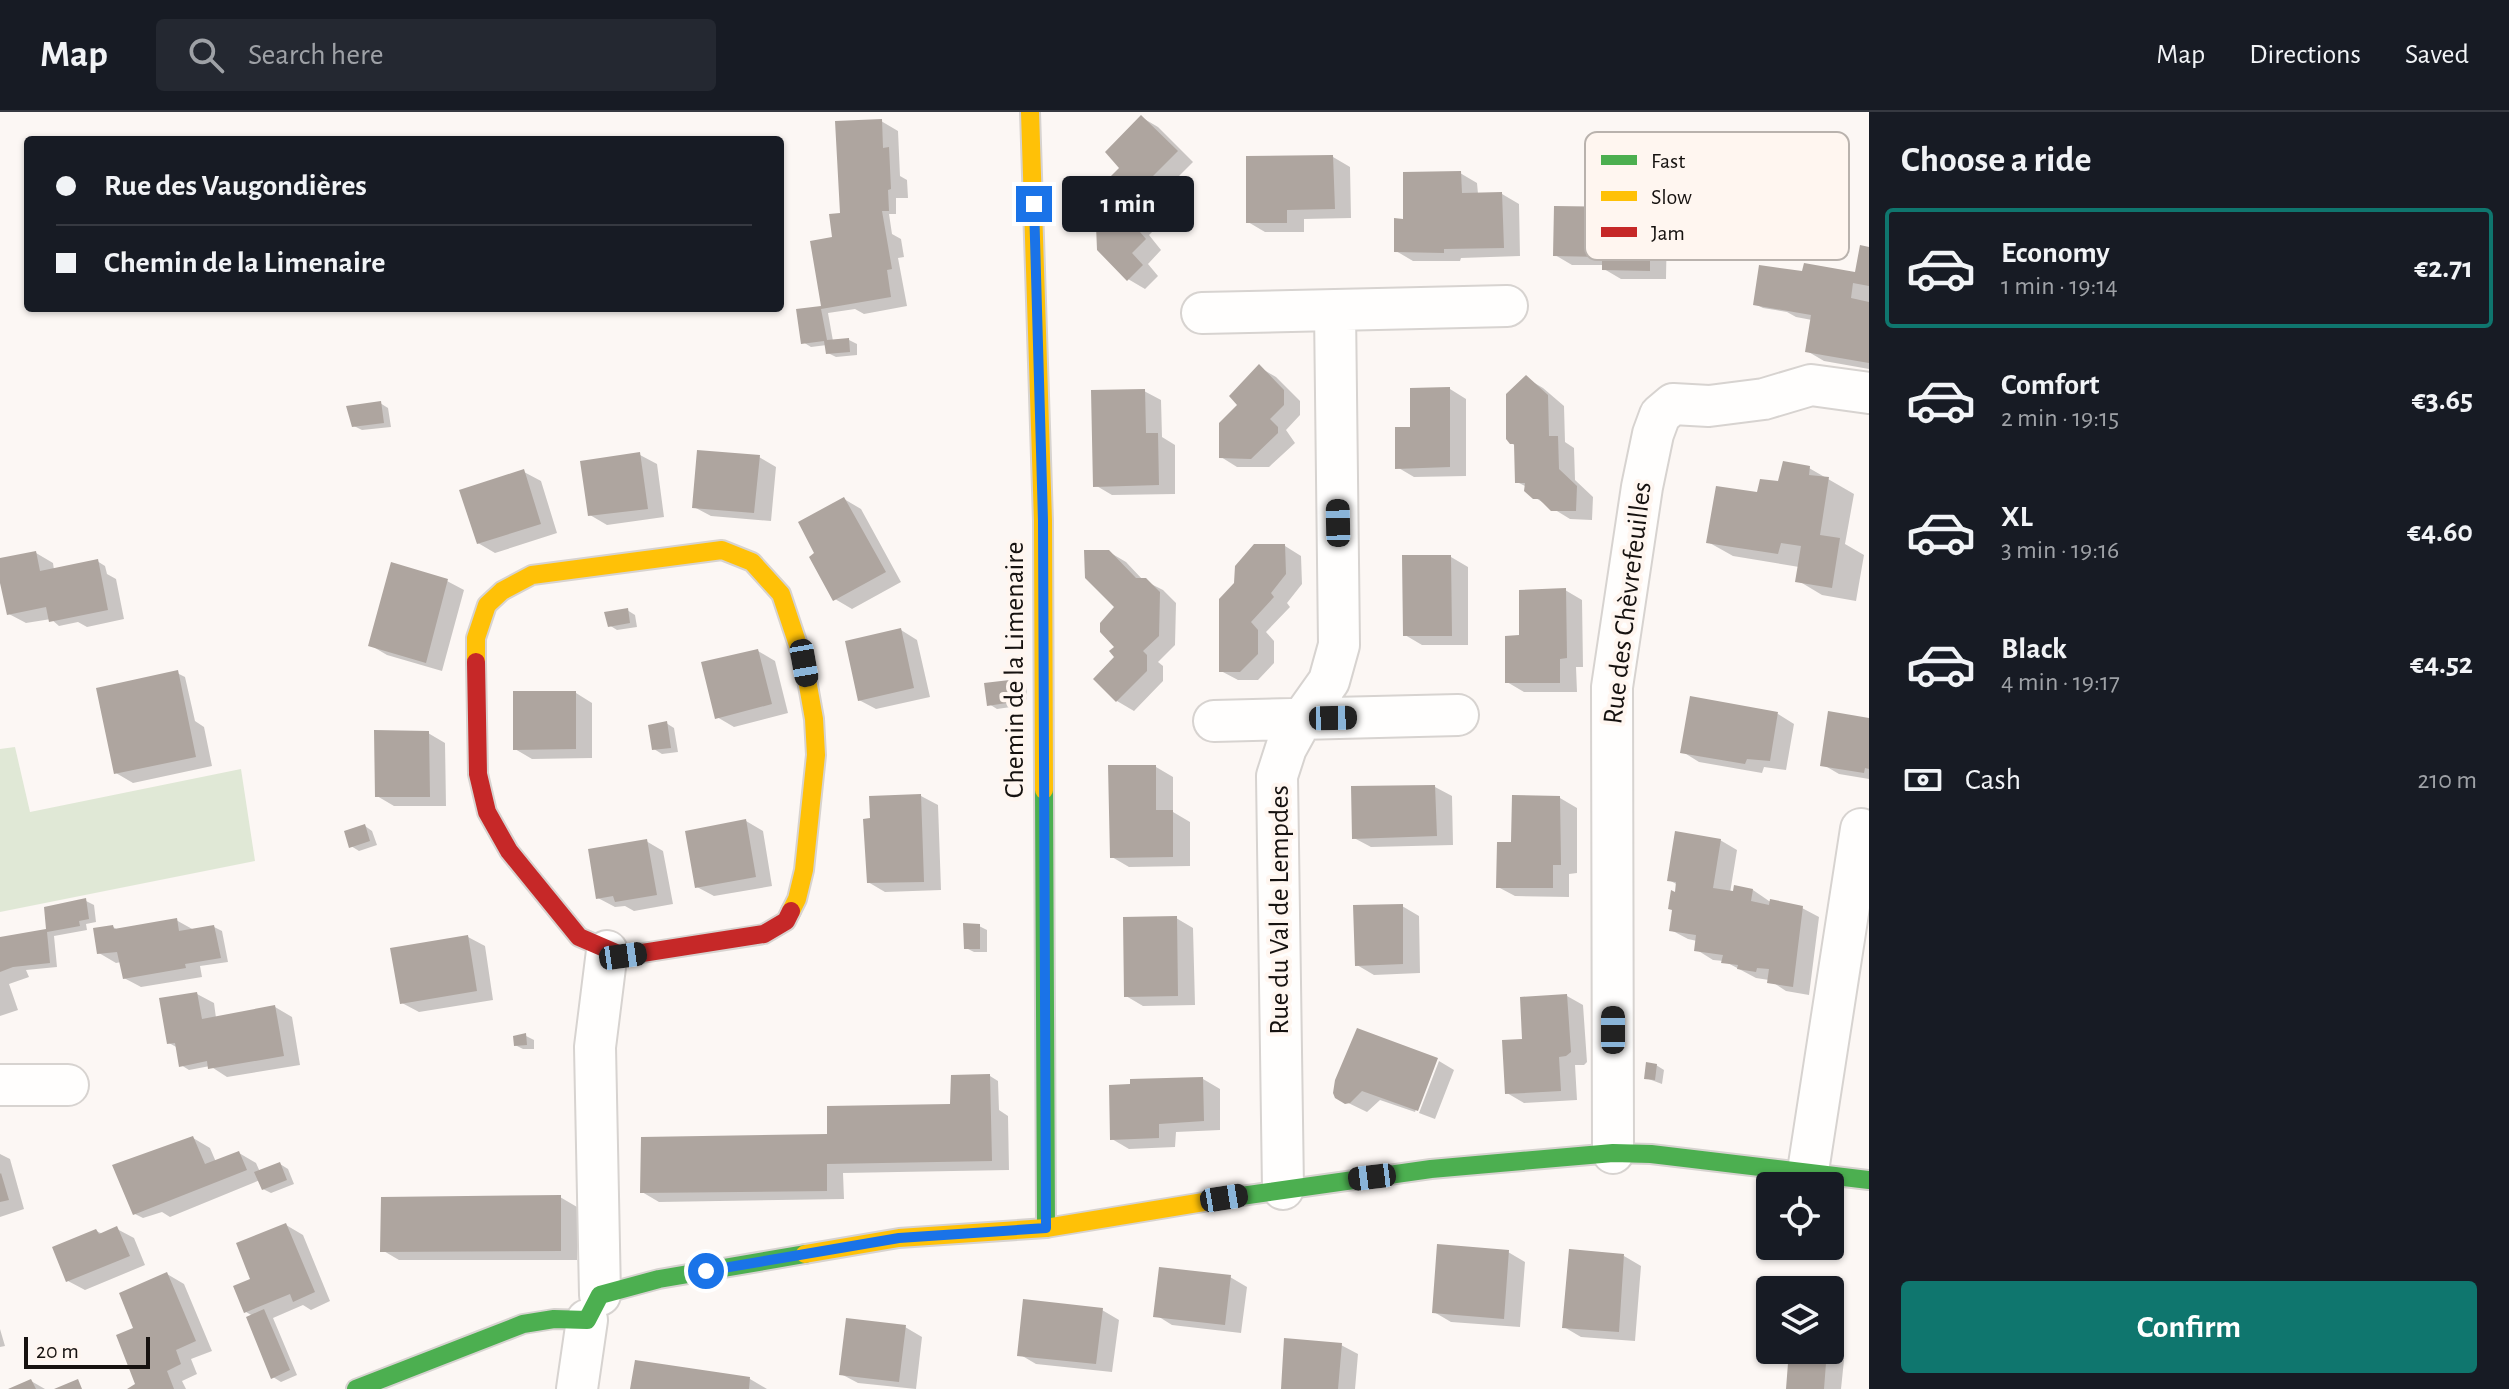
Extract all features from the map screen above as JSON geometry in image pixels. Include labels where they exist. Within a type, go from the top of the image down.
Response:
[{"type":"street","name":"Chemin de la Limenaire","points":[[1030,112],[1043,521],[1046,1228]]},
{"type":"street","points":[[1202,313],[1507,306]]},
{"type":"street","name":"Rue du Val de Lempdes","points":[[1283,1189],[1277,776],[1286,748],[1329,681],[1339,645],[1335,310]]},
{"type":"street","name":"Rue des Chèvrefeuilles","points":[[1613,1153],[1612,687],[1653,434],[1660,415],[1673,404],[1709,406],[1764,399],[1811,385],[1869,393]]},
{"type":"street","points":[[722,550],[752,562],[781,594],[804,663],[814,719],[816,755],[804,870],[797,899],[786,921],[764,934],[623,956],[607,951],[579,937],[509,851],[487,812],[478,774],[476,638],[479,619],[489,602],[509,585],[532,575],[722,550]]},
{"type":"street","points":[[1214,721],[1458,715]]},
{"type":"street","points":[[1808,1171],[1861,829]]},
{"type":"street","points":[[577,1389],[594,1308],[595,1047],[607,951]]},
{"type":"street","points":[[0,1085],[68,1085]]},
{"type":"street","points":[[356,1389],[523,1324],[594,1308],[659,1279],[899,1238],[1046,1228],[1283,1189],[1431,1169],[1613,1153],[1651,1154],[1869,1180]]},
{"type":"green space","points":[[15,747],[30,812],[241,769],[255,861],[0,912],[0,749]]},
{"type":"building","points":[[1141,115],[1178,151],[1143,186],[1135,190],[1146,201],[1145,214],[1148,217],[1144,219],[1141,216],[1134,225],[1146,239],[1132,253],[1143,265],[1127,281],[1097,250],[1096,225],[1079,208],[1119,168],[1105,152]]},
{"type":"building","points":[[882,119],[883,148],[889,147],[889,211],[882,211],[892,269],[887,270],[891,297],[821,309],[827,340],[849,338],[850,352],[826,354],[824,341],[801,344],[796,309],[821,306],[810,241],[832,237],[829,214],[840,213],[835,121]]},
{"type":"building","points":[[1333,155],[1335,209],[1287,210],[1287,223],[1246,223],[1246,156]]},
{"type":"building","points":[[1461,171],[1462,193],[1502,192],[1504,248],[1444,249],[1444,253],[1394,252],[1394,218],[1403,219],[1403,172]]},
{"type":"building","points":[[1554,206],[1585,206],[1585,257],[1553,256]]},
{"type":"building","points":[[1860,245],[1869,247],[1869,286],[1853,283],[1851,298],[1869,302],[1869,363],[1805,352],[1811,315],[1753,305],[1759,265],[1802,271],[1804,263],[1855,272]]},
{"type":"building","points":[[1602,260],[1650,260],[1650,271],[1602,270]]},
{"type":"building","points":[[1259,364],[1284,390],[1284,405],[1270,419],[1278,427],[1278,433],[1251,459],[1219,458],[1219,423],[1237,405],[1229,396]]},
{"type":"building","points":[[1526,375],[1548,395],[1549,436],[1558,436],[1559,469],[1577,486],[1576,511],[1551,511],[1539,499],[1533,499],[1524,491],[1525,483],[1515,483],[1514,444],[1506,439],[1506,394]]},
{"type":"building","points":[[1450,387],[1450,467],[1395,469],[1395,427],[1410,427],[1410,388]]},
{"type":"building","points":[[1145,389],[1146,433],[1158,433],[1159,485],[1093,487],[1091,390]]},
{"type":"building","points":[[381,401],[384,423],[352,427],[346,406]]},
{"type":"building","points":[[697,450],[760,455],[754,513],[692,508]]},
{"type":"building","points":[[640,452],[648,509],[588,516],[580,461]]},
{"type":"building","points":[[1783,461],[1810,466],[1809,475],[1829,477],[1820,535],[1840,538],[1832,588],[1795,582],[1801,546],[1781,543],[1778,554],[1706,543],[1716,486],[1757,492],[1760,479],[1778,481]]},
{"type":"building","points":[[524,469],[541,524],[477,544],[459,490]]},
{"type":"building","points":[[844,497],[886,572],[833,601],[809,557],[814,553],[798,522]]},
{"type":"building","points":[[1254,544],[1285,544],[1286,574],[1271,593],[1274,597],[1251,622],[1258,630],[1258,654],[1240,672],[1219,672],[1219,599],[1234,583],[1235,566]]},
{"type":"building","points":[[1084,550],[1109,550],[1136,578],[1146,578],[1160,592],[1159,636],[1143,651],[1147,655],[1147,671],[1116,702],[1093,679],[1114,657],[1109,651],[1114,647],[1100,632],[1100,623],[1114,607],[1085,578]]},
{"type":"building","points":[[36,551],[40,571],[98,559],[108,610],[49,622],[46,607],[7,615],[0,583],[0,558]]},
{"type":"building","points":[[1402,555],[1451,555],[1452,636],[1403,636]]},
{"type":"building","points":[[391,562],[448,579],[426,663],[368,646]]},
{"type":"building","points":[[1566,588],[1567,658],[1560,659],[1560,683],[1505,683],[1505,636],[1519,635],[1519,590]]},
{"type":"building","points":[[628,608],[630,623],[608,627],[604,612]]},
{"type":"building","points":[[901,628],[914,688],[858,701],[845,641]]},
{"type":"building","points":[[758,649],[772,704],[715,719],[701,662]]},
{"type":"building","points":[[178,670],[196,757],[114,774],[96,688]]},
{"type":"building","points":[[1019,679],[1019,701],[987,706],[984,683]]},
{"type":"building","points":[[513,691],[576,691],[576,749],[513,750]]},
{"type":"building","points":[[1690,696],[1778,712],[1770,761],[1747,759],[1745,764],[1680,753]]},
{"type":"building","points":[[1828,711],[1869,718],[1869,769],[1865,768],[1864,773],[1820,766]]},
{"type":"building","points":[[667,721],[671,748],[652,750],[648,725]]},
{"type":"building","points":[[374,730],[429,731],[430,797],[375,797]]},
{"type":"building","points":[[1108,765],[1156,765],[1156,810],[1173,810],[1173,857],[1110,858]]},
{"type":"building","points":[[1435,785],[1437,836],[1352,839],[1351,786]]},
{"type":"building","points":[[921,794],[924,882],[867,883],[863,819],[870,818],[869,796]]},
{"type":"building","points":[[1512,795],[1560,796],[1561,865],[1553,865],[1553,888],[1496,888],[1497,842],[1511,842]]},
{"type":"building","points":[[746,819],[756,877],[695,888],[685,831]]},
{"type":"building","points":[[365,824],[370,841],[349,848],[344,831]]},
{"type":"building","points":[[1675,831],[1721,839],[1713,888],[1733,891],[1734,885],[1753,889],[1751,901],[1769,905],[1770,899],[1803,906],[1793,987],[1767,983],[1769,969],[1757,968],[1756,972],[1737,969],[1738,965],[1721,963],[1723,955],[1694,951],[1696,935],[1669,931],[1672,910],[1668,909],[1671,890],[1675,892],[1676,882],[1667,881]]},
{"type":"building","points":[[647,839],[657,895],[615,902],[613,896],[596,899],[588,849]]},
{"type":"building","points":[[86,898],[89,919],[79,921],[80,926],[47,932],[50,963],[13,967],[0,972],[0,937],[46,929],[44,907]]},
{"type":"building","points":[[1403,904],[1403,964],[1355,966],[1353,905]]},
{"type":"building","points":[[1177,916],[1178,996],[1124,997],[1123,917]]},
{"type":"building","points":[[177,918],[179,931],[214,925],[221,958],[185,964],[186,968],[123,979],[117,952],[97,954],[93,928],[113,925],[114,929]]},
{"type":"building","points":[[963,923],[980,924],[980,949],[964,949]]},
{"type":"building","points":[[468,935],[477,991],[400,1004],[390,948]]},
{"type":"building","points":[[197,992],[202,1019],[275,1005],[284,1056],[208,1069],[207,1061],[179,1067],[175,1043],[167,1044],[159,998]]},
{"type":"building","points":[[1567,994],[1571,1052],[1559,1057],[1561,1091],[1505,1094],[1502,1040],[1522,1039],[1520,997]]},
{"type":"building","points":[[1357,1028],[1438,1058],[1418,1111],[1362,1091],[1350,1103],[1345,1104],[1335,1098],[1335,1080]]},
{"type":"building","points":[[526,1033],[527,1045],[514,1046],[513,1036]]},
{"type":"building","points":[[1646,1062],[1657,1064],[1655,1080],[1644,1079]]},
{"type":"building","points":[[990,1074],[992,1161],[827,1164],[827,1191],[640,1193],[641,1137],[827,1134],[827,1106],[950,1104],[951,1075]]},
{"type":"building","points":[[1203,1077],[1204,1121],[1159,1124],[1159,1138],[1110,1140],[1109,1085],[1130,1084],[1130,1079]]},
{"type":"building","points":[[193,1136],[205,1164],[239,1151],[247,1170],[133,1215],[112,1165]]},
{"type":"building","points":[[280,1162],[287,1180],[262,1190],[254,1172]]},
{"type":"building","points":[[0,1174],[9,1200],[0,1202]]},
{"type":"building","points":[[561,1195],[561,1251],[380,1252],[381,1197]]},
{"type":"building","points":[[286,1223],[315,1292],[293,1302],[290,1294],[244,1313],[233,1286],[250,1279],[236,1243]]},
{"type":"building","points":[[117,1226],[130,1256],[66,1282],[52,1247],[96,1229],[99,1234]]},
{"type":"building","points":[[1437,1244],[1509,1250],[1504,1319],[1432,1313]]},
{"type":"building","points":[[1569,1249],[1624,1254],[1619,1332],[1562,1328]]},
{"type":"building","points":[[1159,1267],[1231,1275],[1225,1325],[1153,1317]]},
{"type":"building","points":[[167,1272],[196,1341],[176,1350],[181,1364],[167,1371],[174,1389],[127,1389],[135,1384],[116,1335],[133,1328],[119,1293]]},
{"type":"building","points":[[1023,1299],[1103,1308],[1096,1364],[1017,1356]]},
{"type":"building","points":[[264,1309],[290,1370],[271,1379],[246,1317]]},
{"type":"building","points":[[846,1318],[906,1325],[899,1382],[839,1375]]},
{"type":"building","points":[[1284,1338],[1342,1343],[1338,1389],[1281,1389]]},
{"type":"building","points":[[635,1360],[750,1377],[749,1389],[630,1389]]},
{"type":"building","points":[[1788,1364],[1826,1364],[1824,1389],[1786,1389]]},
{"type":"building","points":[[31,1379],[36,1389],[8,1389]]},
{"type":"building","points":[[78,1379],[82,1389],[54,1389]]},
{"type":"traffic: fast","points":[[1044,790],[1046,1228]]},
{"type":"traffic: fast","points":[[1234,1197],[1431,1169],[1613,1153],[1651,1154],[1869,1180]]},
{"type":"traffic: fast","points":[[356,1389],[523,1324],[554,1319],[587,1320],[600,1295],[659,1279],[805,1254]]},
{"type":"traffic: slow","points":[[1030,112],[1043,521],[1044,790]]},
{"type":"traffic: slow","points":[[722,550],[752,562],[781,594],[804,663],[814,719],[816,755],[804,870],[791,911]]},
{"type":"traffic: slow","points":[[476,662],[476,638],[487,605],[502,591],[532,575],[722,550]]},
{"type":"traffic: slow","points":[[805,1254],[899,1238],[1046,1228],[1234,1197]]},
{"type":"traffic: jam","points":[[476,662],[478,774],[487,812],[509,851],[579,937],[623,956],[764,934],[786,921],[791,911]]},
{"type":"route","points":[[706,1271],[899,1238],[1046,1228],[1043,521],[1034,204]]}]
